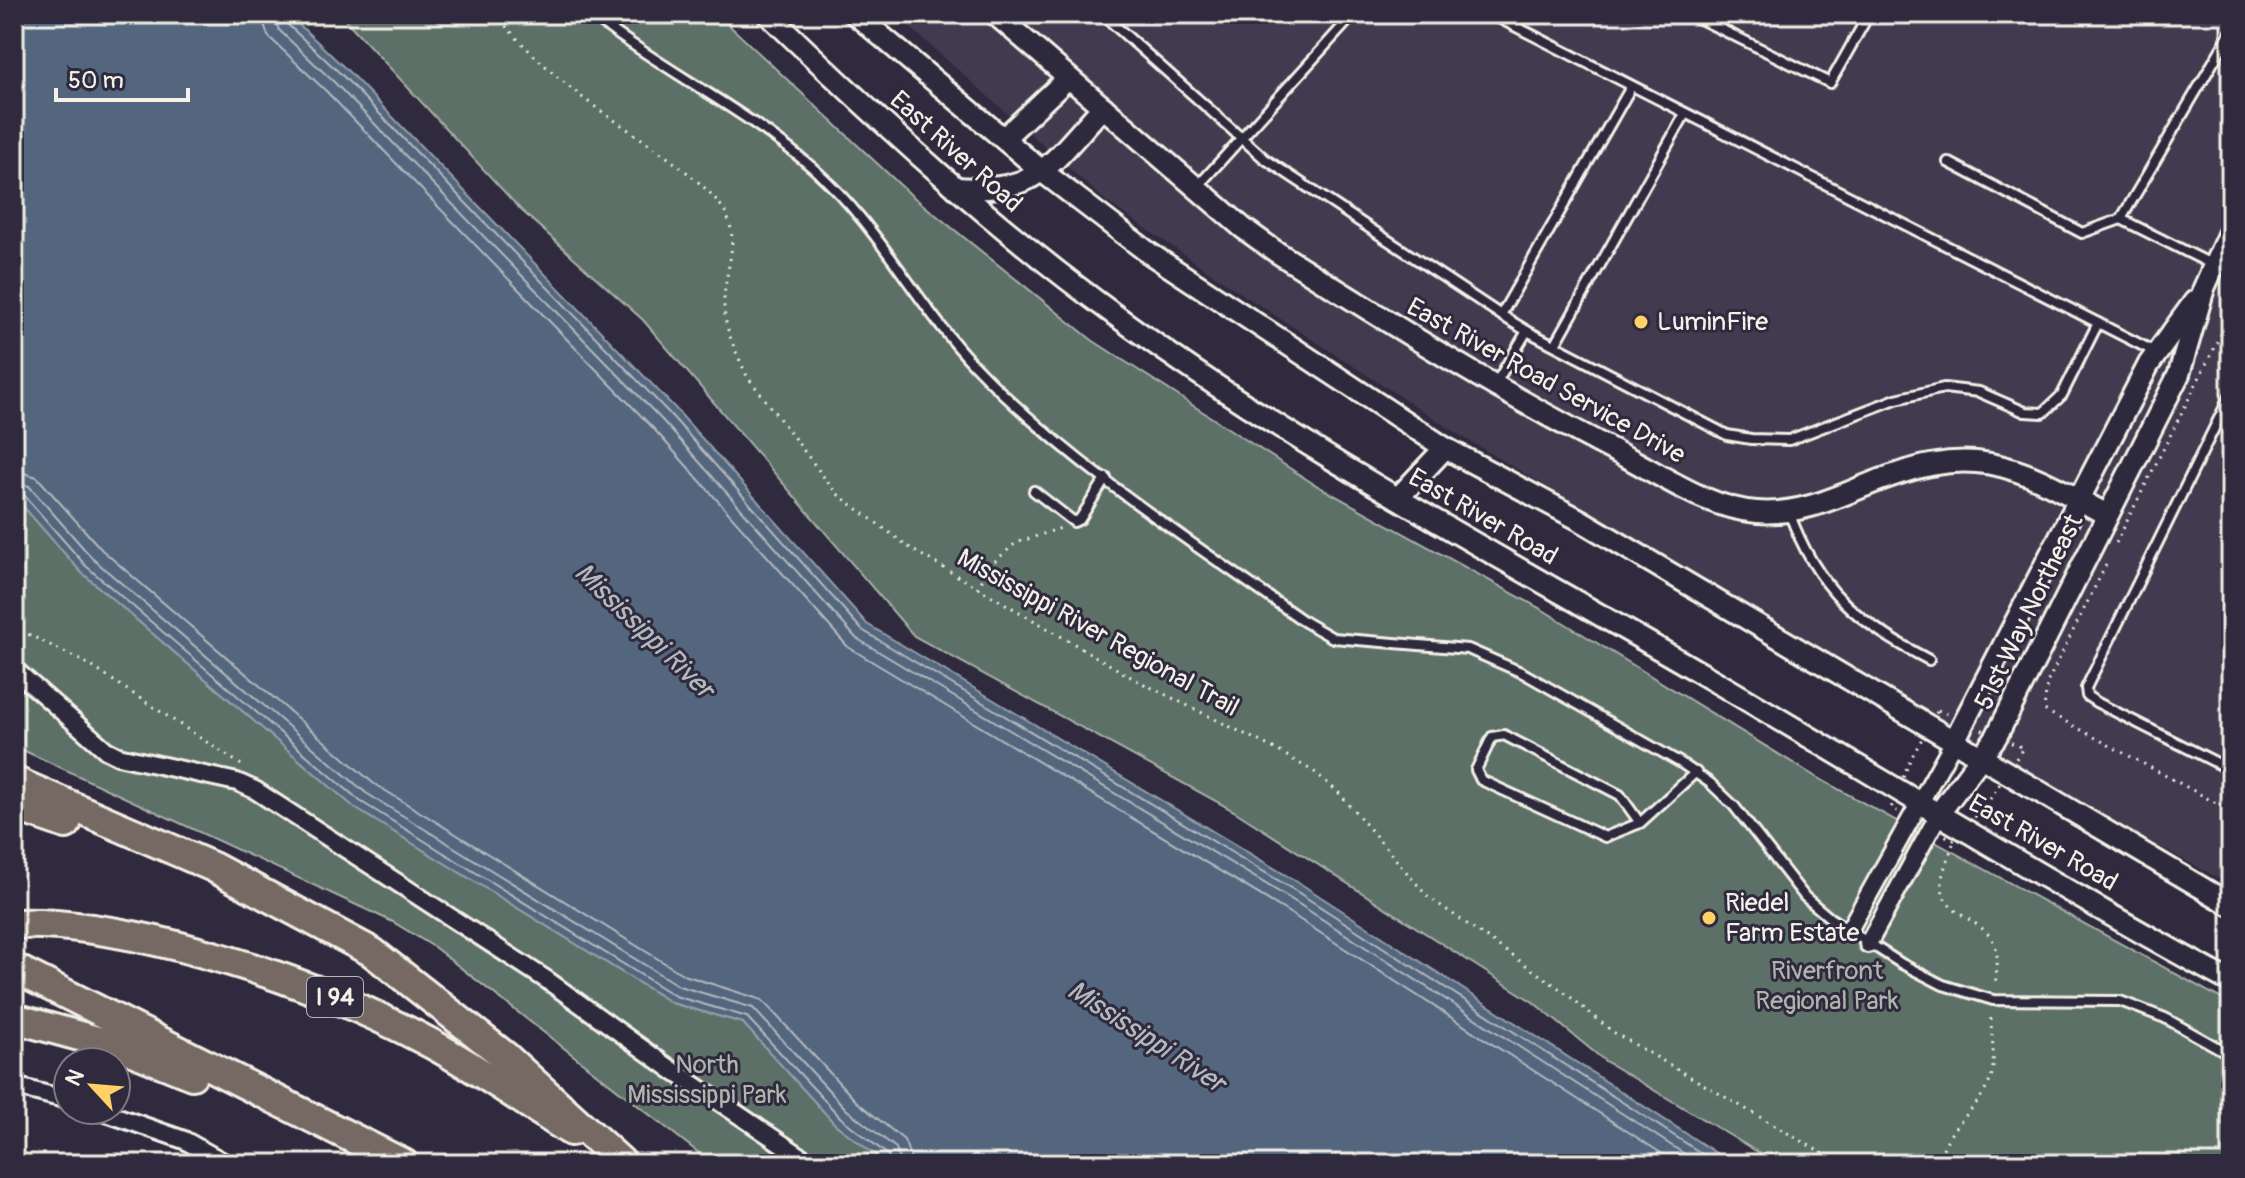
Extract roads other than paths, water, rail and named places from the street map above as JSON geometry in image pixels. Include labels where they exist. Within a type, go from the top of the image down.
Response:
[{"type":"highway","points":[[14,781],[272,897],[372,952],[544,1089],[622,1163]]},
{"type":"highway","points":[[14,806],[158,855],[223,881],[289,914],[426,995]]},
{"type":"highway","name":"I 94","points":[[14,924],[138,937],[223,956],[314,989],[434,1045],[622,1163]]},
{"type":"highway","points":[[14,968],[401,1164]]},
{"type":"highway","points":[[14,1018],[73,1033],[161,1062],[401,1164]]},
{"type":"street","name":"East River Road","points":[[768,14],[891,134],[1013,239],[1117,317],[1236,398],[1935,821],[1965,827],[2231,982]]},
{"type":"street","name":"East River Road","points":[[855,14],[1043,172],[1149,253],[1445,448],[1580,520],[2006,775],[2231,905]]},
{"type":"street","name":"East River Road Service Drive","points":[[995,14],[1196,188],[1275,251],[1494,388],[1716,502],[1758,512],[1789,511],[1908,468],[1969,460],[2022,472],[2107,515]]},
{"type":"street","points":[[1004,138],[1068,78]]},
{"type":"street","points":[[956,188],[992,191],[1023,184],[1043,172],[1103,107]]},
{"type":"street","name":"51st Way Northeast","points":[[1868,944],[1935,821],[1996,737],[2179,374],[2204,288],[2231,228]]},
{"type":"street","name":"51st Way Northeast","points":[[1849,930],[1953,743],[2078,499],[2158,353],[2204,288]]},
{"type":"street","points":[[1398,498],[1445,448]]},
{"type":"street","points":[[14,669],[94,740],[118,756],[237,782],[255,790],[547,980],[672,1070],[812,1164]]},
{"type":"street","points":[[14,1086],[52,1096]]},
{"type":"street","points":[[132,1122],[184,1140],[227,1164]]},
{"type":"lane","points":[[590,14],[629,45],[745,114],[816,172],[892,254],[947,334],[975,366],[1033,421],[1285,608],[1333,638],[1468,649],[1523,673],[1696,772],[1734,806],[1805,897],[1868,944],[1943,985],[1975,997],[2020,1000],[2095,998],[2142,1007],[2231,1055]]},
{"type":"lane","points":[[1102,14],[1265,159],[1527,331],[1727,435],[1789,440],[1896,399],[1944,388],[1979,392],[2025,412],[2043,413],[2062,395],[2098,323]]},
{"type":"lane","points":[[1196,188],[1354,14]]},
{"type":"lane","points":[[1491,14],[2158,353]]},
{"type":"lane","points":[[1690,14],[1830,83],[1869,14]]},
{"type":"lane","points":[[1948,162],[2082,233],[2121,219],[2231,32]]},
{"type":"lane","points":[[1501,315],[1631,87]]},
{"type":"lane","points":[[1555,345],[1685,114]]},
{"type":"lane","points":[[2121,219],[2214,266]]},
{"type":"lane","points":[[1494,388],[1527,331]]},
{"type":"lane","points":[[2231,394],[2086,688],[2087,696],[2096,702],[2231,770]]},
{"type":"lane","points":[[1034,491],[1074,522],[1080,519],[1106,478]]},
{"type":"lane","points":[[1789,511],[1803,550],[1830,591],[1863,620],[1929,660]]},
{"type":"lane","points":[[1640,823],[1620,795],[1504,735],[1492,737],[1480,757],[1476,770],[1481,780],[1605,837],[1640,823],[1696,772]]},
{"type":"water","name":"Mississippi River","points":[[14,14],[288,14],[347,70],[675,408],[867,624],[1304,886],[1733,1164],[887,1164],[835,1124],[743,1023],[672,1003],[355,808],[80,571],[14,496]]},
{"type":"place","name":"LuminFire","points":[[1641,322]]},
{"type":"place","name":"Riedel Farm Estate","points":[[1709,918]]},
{"type":"park label","name":"Riverfront Regional Park","points":[[1827,986]]},
{"type":"park label","name":"North Mississippi Park","points":[[707,1080]]}]
